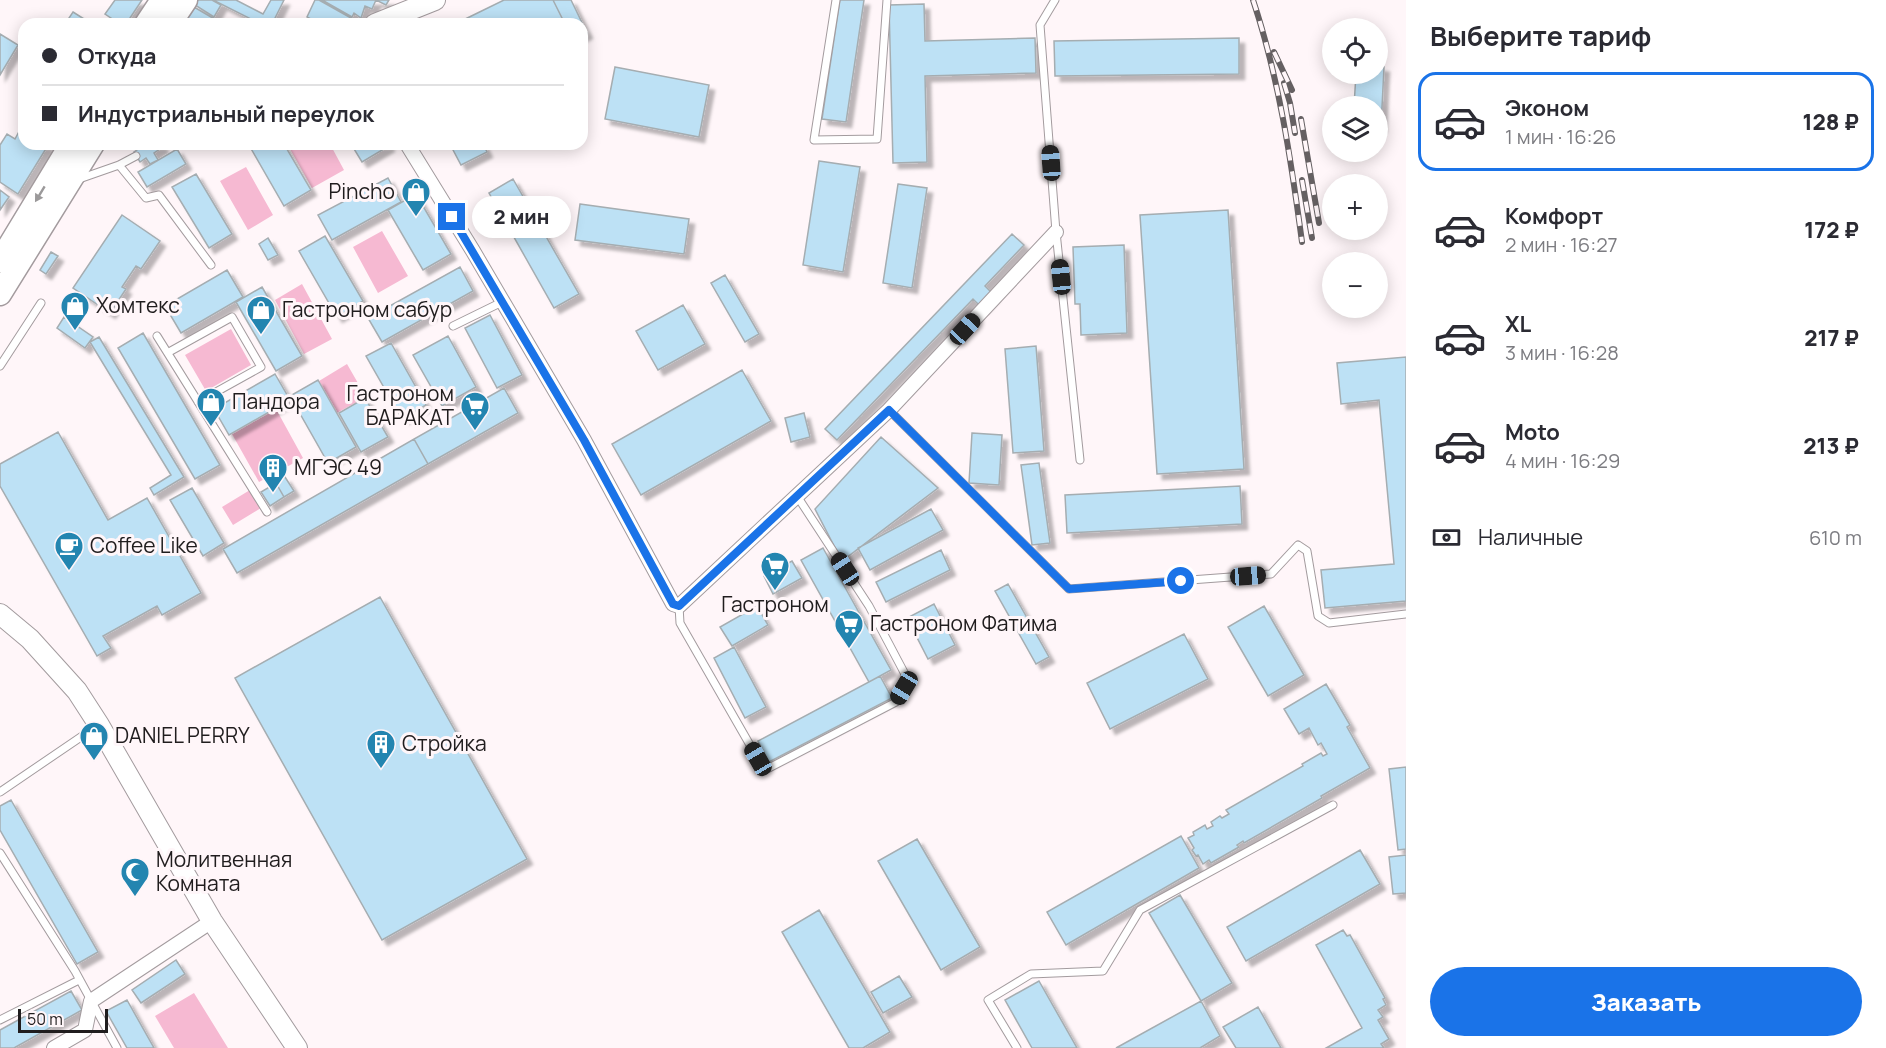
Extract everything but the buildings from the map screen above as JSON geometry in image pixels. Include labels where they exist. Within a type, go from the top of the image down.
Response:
[{"type":"main road","points":[[150,18],[162,0]]},
{"type":"main road","points":[[174,18],[186,0]]},
{"type":"main road","points":[[379,18],[424,0]]},
{"type":"main road","points":[[390,18],[435,0]]},
{"type":"main road","points":[[0,261],[67,150]]},
{"type":"main road","points":[[0,294],[89,150]]},
{"type":"main road","points":[[0,614],[30,639],[77,691],[212,921],[297,1048]]},
{"type":"street","points":[[411,150],[584,440],[673,604],[679,606],[889,410],[1056,232]]},
{"type":"street","points":[[54,1048],[85,1030],[91,1001],[212,921]]},
{"type":"lane","points":[[836,0],[814,140],[878,139],[887,0]]},
{"type":"lane","points":[[1055,0],[1040,25],[1056,232],[1080,460]]},
{"type":"lane","points":[[68,183],[119,165],[136,156]]},
{"type":"lane","points":[[119,165],[146,198],[159,195],[211,265]]},
{"type":"lane","points":[[453,326],[502,302]]},
{"type":"lane","points":[[0,366],[40,303]]},
{"type":"lane","points":[[169,352],[232,317],[261,367],[198,402]]},
{"type":"lane","points":[[158,336],[267,512]]},
{"type":"lane","points":[[889,410],[1069,589],[1271,574],[1298,545],[1307,551],[1318,616],[1324,620],[1329,623],[1406,614]]},
{"type":"lane","points":[[679,606],[680,623],[758,759],[769,768],[896,702],[908,678],[869,606],[797,496]]},
{"type":"lane","points":[[0,792],[99,725]]},
{"type":"lane","points":[[1017,1048],[988,1000],[1031,974],[1103,970],[1140,910],[1333,806]]},
{"type":"lane","points":[[0,853],[79,980],[117,1048]]},
{"type":"lane","points":[[0,1020],[79,980]]},
{"type":"shaded area","points":[[291,150],[333,150],[344,170],[312,188]]},
{"type":"shaded area","points":[[246,167],[273,215],[248,230],[220,181]]},
{"type":"shaded area","points":[[382,231],[408,276],[378,293],[353,247]]},
{"type":"shaded area","points":[[302,284],[332,339],[304,354],[275,300]]},
{"type":"shaded area","points":[[231,329],[251,365],[206,391],[185,355]]},
{"type":"shaded area","points":[[347,364],[366,397],[337,413],[319,381]]},
{"type":"shaded area","points":[[276,409],[303,458],[259,482],[232,434]]},
{"type":"shaded area","points":[[250,490],[261,508],[233,525],[222,507]]},
{"type":"shaded area","points":[[194,993],[228,1048],[174,1048],[155,1016]]},
{"type":"railway","points":[[1253,0],[1277,89],[1289,150],[1302,242]]},
{"type":"railway","points":[[1274,52],[1292,90]]},
{"type":"railway","points":[[1284,83],[1295,133]]},
{"type":"railway","points":[[1301,119],[1319,223]]},
{"type":"railway","points":[[1302,180],[1312,238]]},
{"type":"place","name":"Pincho","points":[[416,218]]},
{"type":"place","name":"Хомтекс","points":[[75,332]]},
{"type":"place","name":"Гастроном сабур","points":[[261,336]]},
{"type":"place","name":"Пандора","points":[[211,428]]},
{"type":"place","name":"Гастроном БАРАКАТ","points":[[475,432]]},
{"type":"place","name":"МГЭС 49","points":[[273,494]]},
{"type":"place","name":"Coffee Like","points":[[69,572]]},
{"type":"place","name":"Гастроном","points":[[775,592]]},
{"type":"place","name":"Гастроном Фатима","points":[[849,650]]},
{"type":"place","name":"DANIEL PERRY","points":[[94,762]]},
{"type":"place","name":"Стройка","points":[[381,770]]},
{"type":"place","name":"Молитвенная Комната","points":[[135,898]]},
{"type":"route","points":[[452,217],[584,440],[673,604],[679,606],[889,410],[1069,589],[1181,581]]}]
